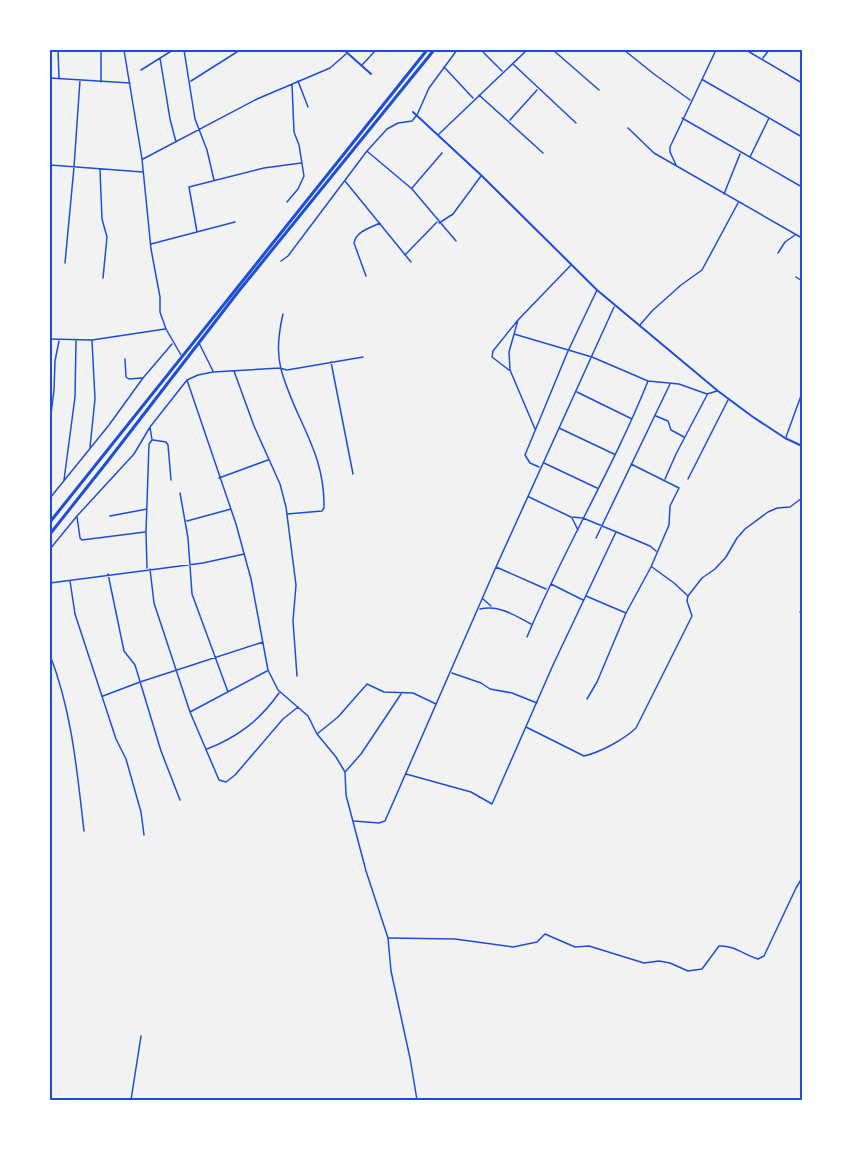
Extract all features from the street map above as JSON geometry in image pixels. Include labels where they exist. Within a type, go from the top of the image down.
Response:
[{"type":"highway","points":[[50,534],[199,342],[236,290],[427,50]]},
{"type":"highway","points":[[50,522],[181,355],[434,50]]},
{"type":"street","points":[[58,50],[59,78]]},
{"type":"street","points":[[101,50],[101,82]]},
{"type":"street","points":[[124,50],[144,172],[150,244],[160,297],[160,312],[166,329],[181,355]]},
{"type":"street","points":[[141,70],[173,50]]},
{"type":"street","points":[[184,50],[198,130],[207,150],[214,181]]},
{"type":"street","points":[[190,81],[240,50]]},
{"type":"street","points":[[344,50],[371,74]]},
{"type":"street","points":[[362,65],[376,50]]},
{"type":"street","points":[[281,261],[305,234],[367,151],[387,129],[398,123],[412,121],[417,116],[429,88],[457,50]]},
{"type":"street","points":[[480,50],[503,72]]},
{"type":"street","points":[[438,135],[526,50]]},
{"type":"street","points":[[553,50],[599,90]]},
{"type":"street","points":[[624,50],[691,100]]},
{"type":"street","points":[[677,166],[670,147],[716,50]]},
{"type":"street","points":[[746,50],[802,83]]},
{"type":"street","points":[[762,59],[769,50]]},
{"type":"street","points":[[142,159],[292,83],[330,68],[348,53]]},
{"type":"street","points":[[160,58],[176,142]]},
{"type":"street","points":[[512,64],[576,123]]},
{"type":"street","points":[[444,67],[474,99]]},
{"type":"street","points":[[50,78],[130,83]]},
{"type":"street","points":[[65,263],[80,80]]},
{"type":"street","points":[[702,80],[802,137]]},
{"type":"street","points":[[298,81],[308,107]]},
{"type":"street","points":[[287,202],[302,182],[303,176],[299,145],[294,132],[292,83]]},
{"type":"street","points":[[509,121],[538,89]]},
{"type":"street","points":[[478,95],[543,153]]},
{"type":"street","points":[[414,112],[597,290],[718,391],[785,438],[802,446]]},
{"type":"street","points":[[749,158],[769,117]]},
{"type":"street","points":[[682,118],[802,187]]},
{"type":"street","points":[[628,128],[654,153],[802,238]]},
{"type":"street","points":[[367,151],[411,189],[456,241]]},
{"type":"street","points":[[411,189],[442,153]]},
{"type":"street","points":[[724,194],[740,153]]},
{"type":"street","points":[[197,232],[188,189],[191,186],[264,168],[301,163]]},
{"type":"street","points":[[50,165],[144,172]]},
{"type":"street","points":[[100,170],[102,219],[107,237],[104,278]]},
{"type":"street","points":[[405,255],[439,222],[453,214],[482,176]]},
{"type":"street","points":[[345,180],[411,262]]},
{"type":"street","points":[[640,325],[681,285],[702,270],[739,202]]},
{"type":"street","points":[[150,244],[235,222]]},
{"type":"street","points":[[366,276],[354,238],[358,233],[381,223]]},
{"type":"street","points":[[778,253],[785,242],[795,234]]},
{"type":"street","points":[[510,370],[492,357],[493,351],[518,320],[571,265]]},
{"type":"street","points":[[796,277],[802,280]]},
{"type":"street","points":[[541,468],[530,463],[525,455],[568,351],[597,290]]},
{"type":"street","points":[[353,820],[383,823],[558,427],[615,305]]},
{"type":"street","points":[[283,314],[279,339],[280,368],[318,456],[323,477],[324,503],[322,511],[286,513]]},
{"type":"street","points":[[518,320],[510,352],[510,370],[535,430]]},
{"type":"street","points":[[50,339],[92,340],[166,329]]},
{"type":"street","points":[[514,334],[592,357],[648,381],[679,384],[707,394],[718,391]]},
{"type":"street","points":[[50,422],[59,340]]},
{"type":"street","points":[[90,449],[95,399],[92,340]]},
{"type":"street","points":[[64,480],[75,397],[75,341]]},
{"type":"street","points":[[199,342],[213,372]]},
{"type":"street","points":[[50,498],[173,343]]},
{"type":"street","points":[[50,549],[134,454],[150,427],[187,380],[213,372],[280,368],[287,370],[363,357]]},
{"type":"street","points":[[125,359],[126,377],[129,379],[143,378]]},
{"type":"street","points":[[331,361],[353,474]]},
{"type":"street","points":[[234,370],[254,426],[280,484],[286,513],[296,585],[293,621],[297,676]]},
{"type":"street","points":[[187,380],[244,554],[264,641],[268,670],[280,692],[308,716],[317,734],[345,772],[346,795],[366,871],[388,938],[391,971],[417,1101]]},
{"type":"street","points":[[527,636],[547,589],[633,419],[648,381]]},
{"type":"street","points":[[596,538],[671,383]]},
{"type":"street","points":[[576,392],[633,419]]},
{"type":"street","points":[[785,438],[802,393]]},
{"type":"street","points":[[665,480],[707,394]]},
{"type":"street","points":[[688,479],[729,399]]},
{"type":"street","points":[[654,415],[668,421],[671,430],[685,437]]},
{"type":"street","points":[[150,427],[152,440],[149,444],[146,532],[154,603],[190,712],[219,780],[225,782],[246,764],[283,719],[298,707]]},
{"type":"street","points":[[558,427],[615,454]]},
{"type":"street","points":[[152,440],[166,442],[168,445],[171,480]]},
{"type":"street","points":[[219,478],[269,459]]},
{"type":"street","points":[[543,463],[598,488]]},
{"type":"street","points":[[587,699],[597,682],[626,613],[651,567],[669,525],[670,506],[679,488],[631,464]]},
{"type":"street","points":[[180,493],[186,521],[192,594],[228,692]]},
{"type":"street","points":[[528,496],[571,517],[583,518],[650,546],[657,552]]},
{"type":"street","points":[[526,727],[584,756],[607,747],[632,732],[692,616],[687,601],[688,596],[702,578],[715,570],[745,529],[773,509],[790,507],[802,498]]},
{"type":"street","points":[[111,516],[148,509]]},
{"type":"street","points":[[186,521],[231,509]]},
{"type":"street","points":[[77,516],[81,540],[146,532]]},
{"type":"street","points":[[571,517],[578,530]]},
{"type":"street","points":[[406,774],[471,792],[492,804],[583,600],[616,532]]},
{"type":"street","points":[[50,583],[244,554]]},
{"type":"street","points":[[496,567],[547,589]]},
{"type":"street","points":[[651,567],[675,583],[688,596]]},
{"type":"street","points":[[108,574],[124,651],[135,665],[161,750],[180,800]]},
{"type":"street","points":[[70,581],[75,614],[116,739],[126,759],[141,812],[144,835]]},
{"type":"street","points":[[550,584],[583,600]]},
{"type":"street","points":[[585,596],[626,613]]},
{"type":"street","points":[[483,599],[491,607]]},
{"type":"street","points":[[479,609],[491,607],[503,610],[532,624]]},
{"type":"street","points":[[103,696],[140,681],[264,641]]},
{"type":"street","points":[[50,655],[58,675],[74,741],[84,831]]},
{"type":"street","points":[[190,712],[268,670]]},
{"type":"street","points":[[451,672],[481,683],[490,689],[512,693],[537,703]]},
{"type":"street","points":[[317,734],[338,717],[365,685],[384,692],[413,693],[437,705]]},
{"type":"street","points":[[207,749],[235,736],[257,720],[267,711],[280,692]]},
{"type":"street","points":[[345,772],[361,754],[401,694]]},
{"type":"street","points":[[388,938],[455,939],[513,947],[537,942],[544,934],[575,947],[589,946],[644,963],[659,961],[688,971],[697,970],[702,969],[719,946],[729,945],[749,957],[758,959],[764,957],[802,878]]},
{"type":"street","points":[[131,1101],[141,1036]]}]
